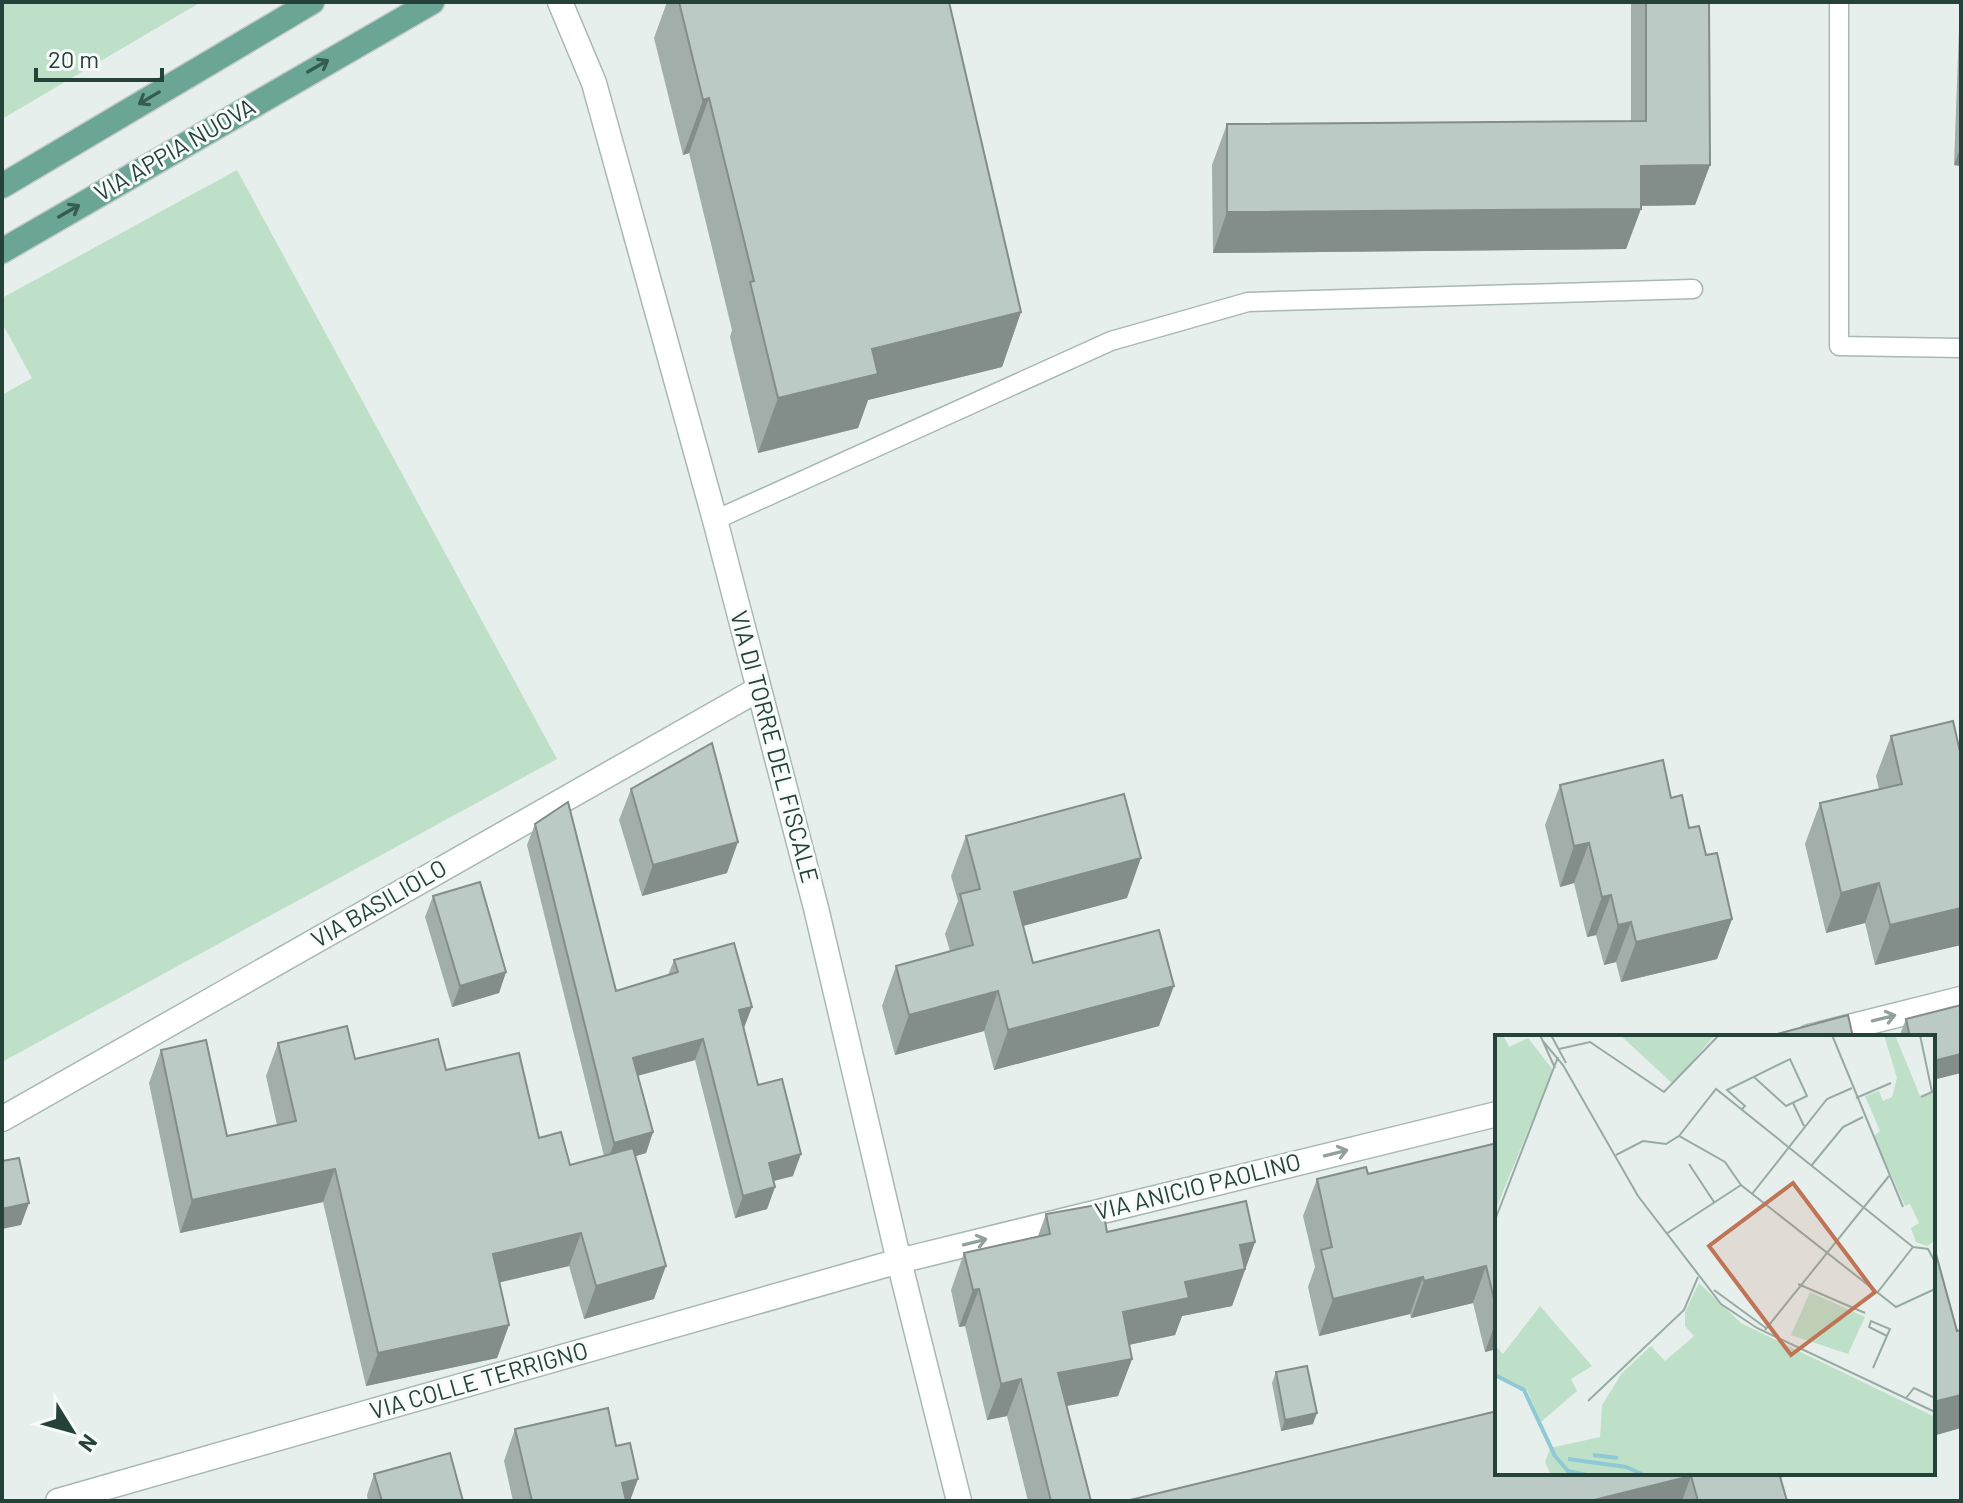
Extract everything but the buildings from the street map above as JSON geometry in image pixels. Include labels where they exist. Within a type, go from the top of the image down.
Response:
[{"type":"main road","points":[[2,186],[312,2]]},
{"type":"main road","name":"VIA APPIA NUOVA","points":[[2,251],[432,2]]},
{"type":"street","name":"VIA DI TORRE DEL FISCALE","points":[[560,2],[594,83],[715,520],[816,908],[959,1501]]},
{"type":"street","name":"VIA BASILIOLO","points":[[2,1119],[757,690]]},
{"type":"street","points":[[1817,1035],[1961,999]]},
{"type":"street","name":"VIA ANICIO PAOLINO","points":[[899,1261],[1495,1114]]},
{"type":"street","name":"VIA COLLE TERRIGNO","points":[[58,1501],[899,1261]]},
{"type":"lane","points":[[1839,2],[1839,346],[1961,348]]},
{"type":"lane","points":[[715,520],[1111,341],[1248,302],[1693,289]]},
{"type":"green space","points":[[2,2],[201,2],[2,119]]},
{"type":"green space","points":[[237,170],[557,759],[2,1062],[2,395],[32,378],[2,323],[2,298]]}]
